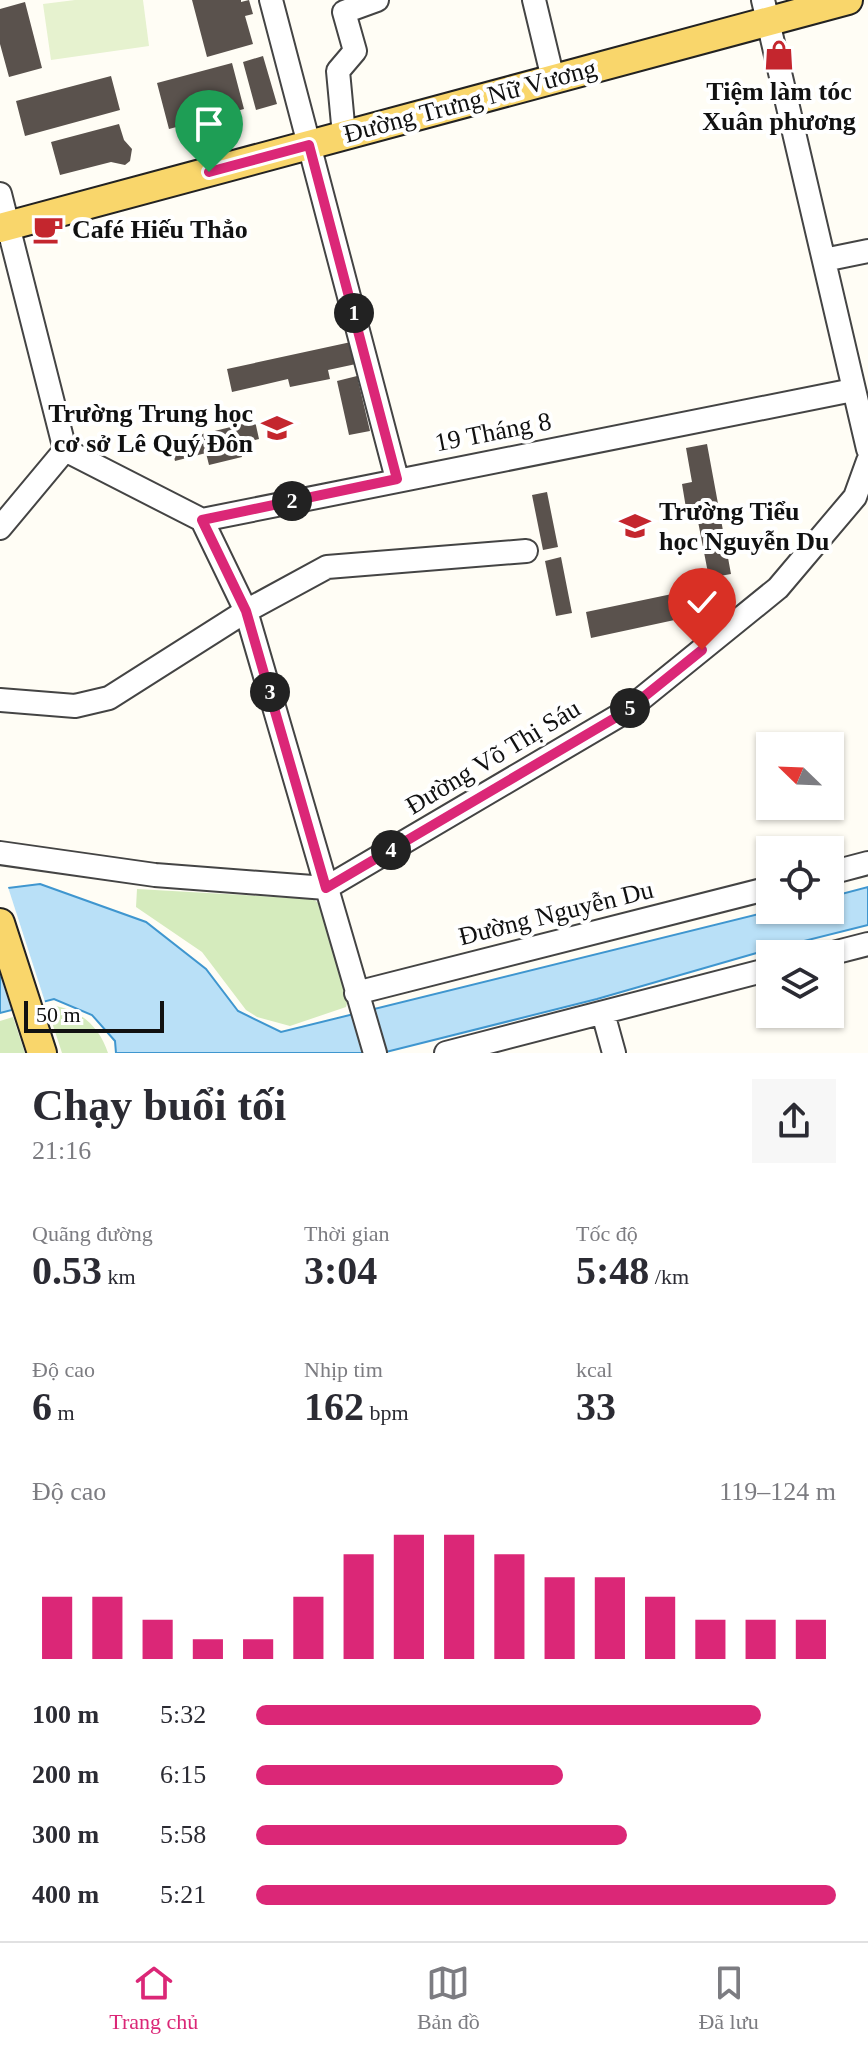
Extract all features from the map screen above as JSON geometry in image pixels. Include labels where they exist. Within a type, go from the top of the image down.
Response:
[{"type":"main road","name":"Đường Trưng Nữ Vương","points":[[4,227],[553,79],[766,11],[848,0]]},
{"type":"main road","points":[[0,923],[39,1040]]},
{"type":"street","points":[[271,0],[397,479]]},
{"type":"street","points":[[344,135],[338,71],[355,51],[344,12],[377,0]]},
{"type":"street","points":[[534,0],[553,79]]},
{"type":"street","points":[[766,11],[868,449]]},
{"type":"street","points":[[0,194],[4,227],[65,450],[202,520],[246,611],[375,1053]]},
{"type":"street","points":[[824,260],[868,251]]},
{"type":"street","name":"19 Tháng 8","points":[[202,520],[853,390]]},
{"type":"street","points":[[0,528],[65,450]]},
{"type":"street","name":"Đường Võ Thị Sáu","points":[[326,888],[625,712],[778,588],[855,497],[868,461]]},
{"type":"street","points":[[0,700],[75,706],[109,698],[246,611],[327,567],[526,551]]},
{"type":"street","points":[[0,853],[155,875],[326,888]]},
{"type":"street","points":[[844,869],[868,863]]},
{"type":"street","name":"Đường Nguyễn Du","points":[[357,996],[756,892]]},
{"type":"street","points":[[844,950],[868,944]]},
{"type":"street","points":[[446,1053],[756,973]]},
{"type":"street","points":[[603,1013],[614,1053]]},
{"type":"green space","points":[[75,0],[143,0],[149,46],[51,60],[43,4]]},
{"type":"green space","points":[[137,889],[313,899],[321,905],[349,995],[346,1007],[290,1026],[257,1017],[246,1010],[202,952],[136,907]]},
{"type":"green space","points":[[56,1006],[74,1012],[89,1022],[108,1053],[62,1053],[47,1007]]},
{"type":"green space","points":[[13,1017],[25,1053],[0,1053],[0,1021]]},
{"type":"water","points":[[40,884],[146,922],[206,969],[238,1011],[281,1032],[756,915],[756,924],[844,924],[844,893],[868,887],[868,925],[808,940],[756,940],[756,953],[597,999],[382,1053],[116,1053],[115,1041],[92,1015],[54,999],[0,1013],[0,889]]},
{"type":"pier","points":[[7,884],[46,1005],[13,1014],[0,974],[0,885]]},
{"type":"building","points":[[192,0],[249,0],[253,14],[245,16],[253,44],[207,57]]},
{"type":"building","points":[[25,2],[42,68],[9,77],[0,44],[0,9]]},
{"type":"building","points":[[263,56],[277,104],[256,110],[243,62]]},
{"type":"building","points":[[232,63],[244,109],[169,129],[157,83]]},
{"type":"building","points":[[111,76],[120,110],[25,136],[16,101]]},
{"type":"building","points":[[119,124],[124,140],[132,149],[130,161],[125,165],[111,162],[60,175],[51,142]]},
{"type":"building","points":[[351,342],[356,364],[328,370],[330,379],[290,387],[288,379],[232,392],[227,369]]},
{"type":"building","points":[[357,376],[370,431],[349,435],[337,381]]},
{"type":"building","points":[[255,421],[259,439],[239,444],[242,457],[209,465],[206,453],[175,461],[170,442]]},
{"type":"building","points":[[707,444],[731,574],[709,578],[695,506],[686,508],[682,484],[692,482],[686,448]]},
{"type":"building","points":[[547,492],[558,547],[543,550],[532,495]]},
{"type":"building","points":[[561,557],[572,613],[556,616],[545,561]]},
{"type":"building","points":[[715,585],[721,610],[591,638],[586,612]]},
{"type":"place","name":"Tiệm làm tóc Xuân phương","points":[[779,55]]},
{"type":"place","name":"Café Hiếu Thẳo","points":[[48,229]]},
{"type":"place","name":"Trường Trung học cơ sở Lê Quý Đôn","points":[[277,428]]},
{"type":"place","name":"Trường Tiểu học Nguyễn Du","points":[[635,526]]},
{"type":"route","points":[[209,172],[309,145],[397,479],[202,520],[246,611],[326,888],[625,712],[702,650]]}]
